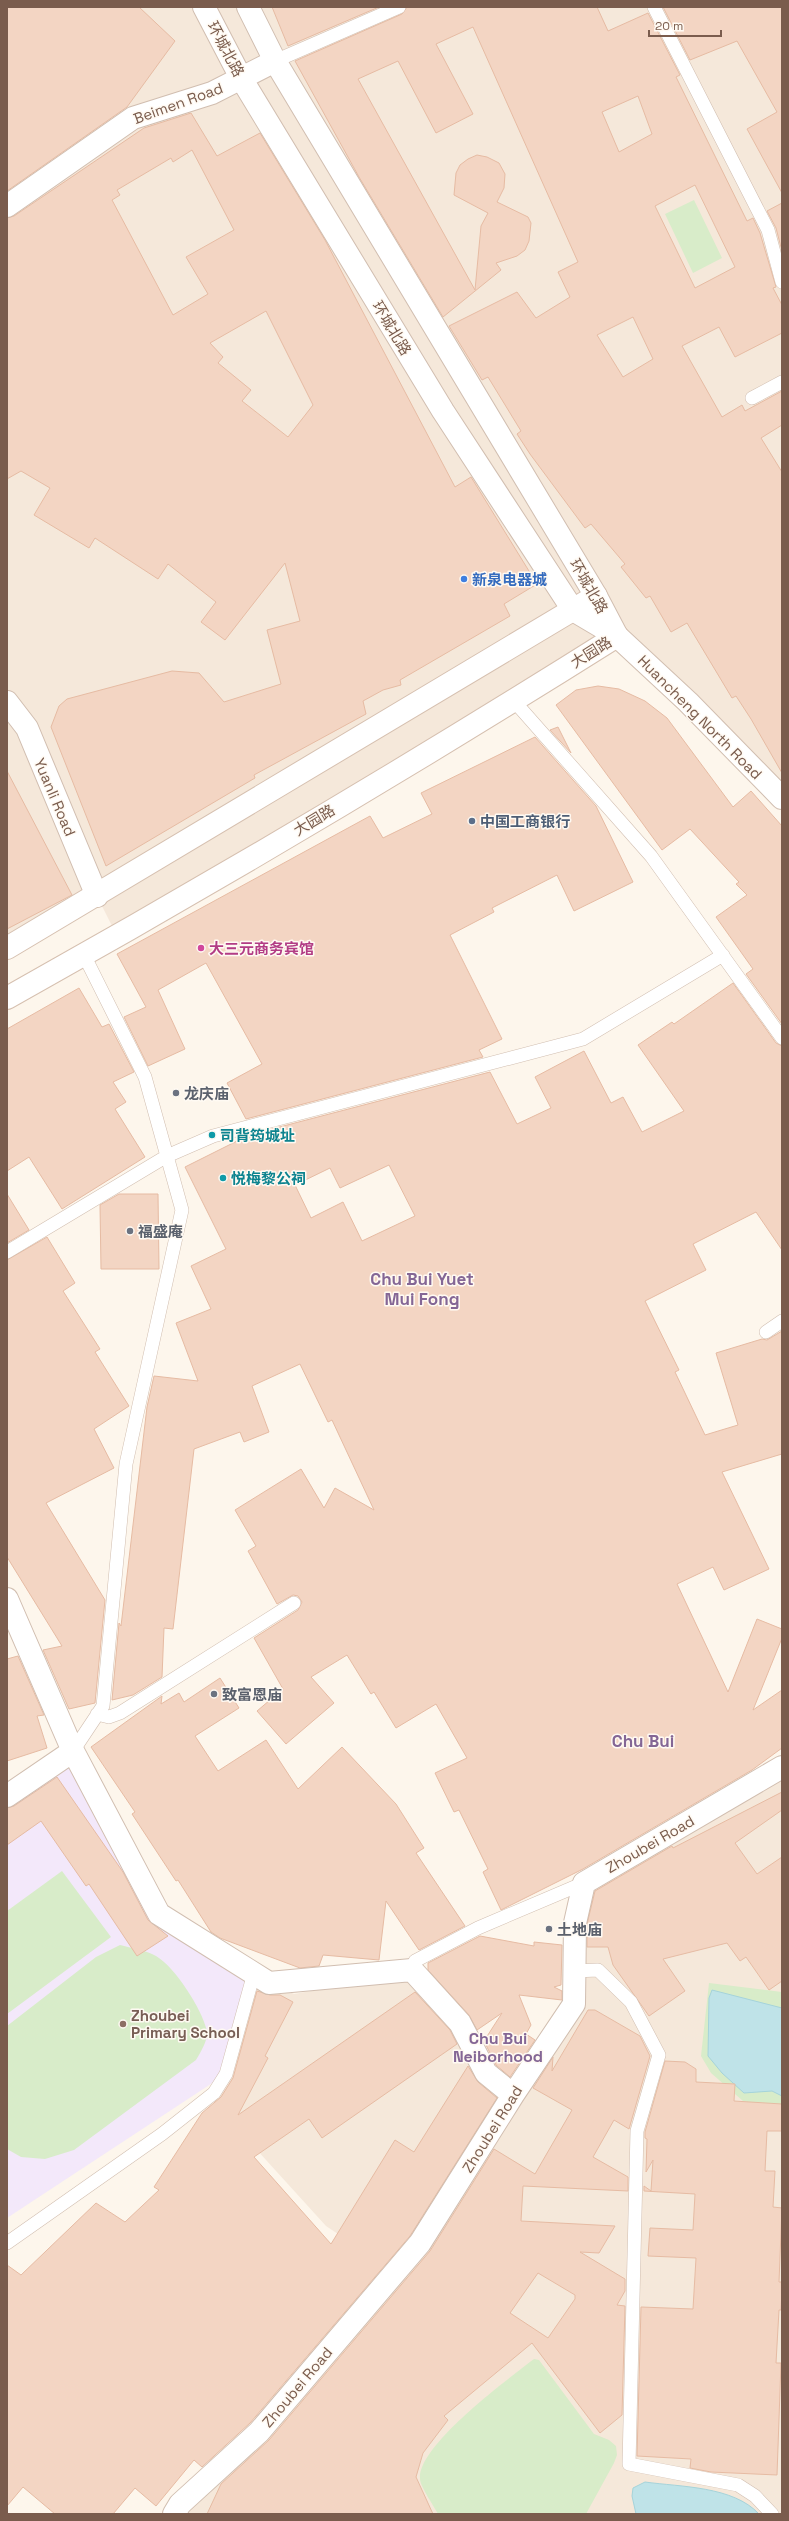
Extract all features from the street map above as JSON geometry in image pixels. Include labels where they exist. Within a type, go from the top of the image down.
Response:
[{"type":"street","name":"环城北路","points":[[204,7],[241,78],[443,412],[573,610],[617,636]]},
{"type":"street","name":"环城北路","points":[[248,7],[275,61],[596,596],[617,636]]},
{"type":"street","name":"Beimen Road","points":[[7,206],[132,118],[212,93],[275,61]]},
{"type":"street","points":[[7,948],[97,896],[596,596]]},
{"type":"street","name":"大园路","points":[[7,998],[84,955],[514,701],[617,636]]},
{"type":"street","name":"Huancheng North Road","points":[[617,636],[688,702],[779,791]]},
{"type":"street","name":"Yuanli Road","points":[[7,702],[27,728],[97,896]]},
{"type":"street","points":[[7,1599],[72,1751],[159,1914],[269,1983],[412,1970],[460,2023],[486,2073],[513,2095]]},
{"type":"street","points":[[7,1796],[72,1751]]},
{"type":"street","name":"Zhoubei Road","points":[[174,2514],[180,2504],[259,2432],[420,2243],[513,2095],[574,2004],[575,1923],[584,1883],[782,1767]]},
{"type":"lane","points":[[275,61],[399,7]]},
{"type":"lane","points":[[654,7],[768,230],[782,282]]},
{"type":"lane","points":[[752,398],[782,382]]},
{"type":"lane","points":[[514,701],[651,856],[782,1038]]},
{"type":"lane","points":[[72,1751],[103,1706],[126,1464],[182,1210],[145,1077],[84,955]]},
{"type":"lane","points":[[7,1252],[167,1156],[212,1136],[583,1039],[723,955]]},
{"type":"lane","points":[[766,1332],[782,1321]]},
{"type":"lane","points":[[98,1714],[109,1717],[120,1713],[294,1604]]},
{"type":"lane","points":[[412,1970],[415,1961],[478,1928],[584,1883]]},
{"type":"lane","points":[[574,1971],[598,1970],[631,2002],[659,2055],[637,2132],[629,2464],[738,2485],[755,2496],[772,2514]]},
{"type":"lane","points":[[7,2243],[162,2134],[214,2093],[226,2074],[254,1973]]},
{"type":"shaded area","points":[[7,7],[782,7],[782,798],[617,636],[117,936],[97,896],[7,948]]},
{"type":"shaded area","name":"Zhoubei Primary School","points":[[73,1751],[159,1914],[254,1973],[226,2074],[7,2218],[7,1796]]},
{"type":"shaded area","points":[[782,1767],[782,2514],[174,2514],[420,2243],[574,2004],[584,1883]]},
{"type":"shaded area","points":[[254,1973],[294,1994],[412,1973],[508,2097],[380,2262],[326,2226],[208,2096],[226,2074]]},
{"type":"green space","points":[[694,200],[722,258],[693,273],[665,214]]},
{"type":"green space","points":[[62,1871],[111,1937],[7,2014],[7,1911]]},
{"type":"green space","points":[[120,1945],[152,1954],[163,1961],[171,1969],[187,1989],[200,2012],[207,2031],[204,2046],[196,2060],[74,2150],[45,2159],[21,2157],[7,2149],[7,2026],[96,1957]]},
{"type":"green space","points":[[709,1983],[782,1992],[782,2112],[743,2101],[711,2073],[701,2056]]},
{"type":"green space","points":[[534,2359],[539,2360],[594,2434],[609,2440],[616,2446],[617,2455],[614,2463],[586,2514],[438,2514],[420,2479],[423,2465],[433,2449],[466,2414]]},
{"type":"water","points":[[712,1990],[782,2008],[782,2096],[772,2091],[744,2093],[722,2073],[708,2056],[709,1998]]},
{"type":"water","points":[[645,2482],[706,2489],[721,2493],[748,2505],[759,2514],[636,2514],[632,2496],[633,2488]]},
{"type":"building","points":[[7,7],[139,7],[175,41],[127,107],[7,191]]},
{"type":"building","points":[[272,7],[379,7],[288,46]]},
{"type":"building","points":[[407,7],[597,7],[608,31],[648,13],[680,75],[676,77],[747,221],[753,218],[760,233],[776,287],[773,288],[782,305],[782,333],[735,357],[719,327],[682,346],[722,417],[742,405],[745,411],[782,391],[782,425],[761,438],[782,472],[782,773],[751,719],[736,696],[732,698],[687,623],[671,632],[650,596],[646,598],[621,567],[625,564],[591,524],[585,528],[530,454],[517,434],[521,431],[488,377],[482,380],[449,326],[517,292],[536,318],[570,297],[558,272],[578,262],[473,27],[436,44],[473,114],[436,133],[398,61],[358,79],[475,290],[481,226],[488,213],[454,195],[456,173],[460,165],[477,155],[487,157],[499,163],[505,174],[504,188],[497,202],[528,217],[531,223],[529,241],[525,250],[517,256],[496,263],[501,270],[443,317],[359,177],[295,61],[402,14]],"holes":[[[638,96],[652,134],[619,152],[602,112]],[[695,185],[735,267],[695,288],[655,206]],[[633,317],[653,359],[623,377],[597,335]]]},
{"type":"building","points":[[663,7],[782,7],[782,193],[747,129],[777,112],[737,41],[690,60]]},
{"type":"building","points":[[191,113],[217,156],[260,133],[325,240],[455,487],[471,477],[537,584],[504,604],[510,616],[400,680],[401,685],[383,690],[363,701],[366,714],[254,775],[255,778],[106,866],[51,727],[59,706],[67,699],[172,671],[199,673],[224,702],[281,684],[267,630],[300,621],[285,563],[225,640],[201,622],[216,602],[168,564],[158,579],[95,538],[89,548],[34,515],[50,488],[21,471],[7,479],[7,218],[14,216],[144,128]],"holes":[[[192,150],[234,230],[186,257],[208,294],[173,315],[112,200],[120,195],[117,190],[171,158],[173,162]],[[266,311],[313,405],[288,437],[242,401],[251,390],[218,363],[223,357],[210,343]]]},
{"type":"building","points":[[782,203],[782,251],[776,228],[767,211]]},
{"type":"building","points":[[598,686],[619,689],[645,701],[667,718],[733,807],[751,791],[782,826],[782,1024],[746,974],[753,969],[716,917],[747,895],[736,884],[739,882],[690,829],[662,850],[556,705],[576,690]]},
{"type":"building","points":[[558,727],[571,753],[550,730]]},
{"type":"building","points":[[535,737],[596,806],[633,882],[574,911],[557,875],[492,908],[494,912],[450,935],[502,1039],[479,1050],[483,1057],[246,1119],[227,1083],[262,1064],[206,963],[158,990],[185,1049],[148,1066],[124,1017],[146,1007],[117,954],[370,816],[383,838],[432,814],[421,793]]},
{"type":"building","points":[[7,771],[72,895],[7,929]]},
{"type":"building","points":[[733,983],[776,1043],[782,1046],[782,1250],[756,1212],[693,1244],[706,1270],[645,1301],[679,1370],[675,1372],[705,1435],[738,1425],[716,1353],[762,1339],[767,1340],[782,1331],[782,1454],[722,1472],[769,1569],[724,1590],[713,1567],[677,1584],[728,1692],[757,1619],[782,1629],[782,1638],[753,1710],[782,1690],[782,1748],[752,1770],[583,1869],[501,1910],[483,1872],[488,1869],[459,1810],[454,1812],[435,1773],[467,1758],[436,1704],[396,1728],[374,1692],[371,1694],[347,1655],[311,1677],[334,1703],[286,1744],[257,1711],[283,1689],[254,1638],[298,1610],[302,1602],[298,1596],[293,1595],[277,1604],[248,1551],[256,1546],[235,1510],[301,1469],[324,1508],[335,1488],[374,1510],[332,1420],[328,1422],[300,1364],[252,1386],[269,1432],[244,1442],[240,1432],[194,1449],[173,1629],[164,1628],[162,1677],[133,1695],[112,1700],[119,1623],[121,1626],[147,1407],[154,1376],[198,1381],[176,1323],[211,1309],[191,1266],[226,1249],[185,1167],[249,1135],[490,1072],[517,1124],[551,1108],[535,1077],[584,1051],[611,1103],[623,1097],[642,1132],[684,1111],[638,1045],[672,1022],[674,1024]],"holes":[[[389,1165],[415,1216],[362,1241],[343,1202],[311,1218],[295,1185],[330,1168],[340,1188]]]},
{"type":"building","points":[[79,988],[102,1027],[109,1024],[134,1072],[113,1082],[126,1102],[115,1109],[145,1157],[62,1209],[29,1157],[7,1171],[7,1029]]},
{"type":"building","points":[[7,1194],[29,1230],[7,1243]]},
{"type":"building","name":"福盛庵","points":[[119,1194],[158,1194],[159,1269],[101,1269],[100,1205]]},
{"type":"building","points":[[47,1237],[75,1283],[63,1291],[100,1349],[95,1352],[129,1406],[94,1429],[114,1468],[46,1503],[105,1600],[95,1703],[69,1709],[43,1650],[62,1646],[7,1557],[7,1260]]},
{"type":"building","points":[[18,1656],[44,1715],[37,1716],[47,1748],[7,1761],[7,1659]]},
{"type":"building","points":[[220,1678],[239,1708],[195,1736],[218,1771],[266,1740],[298,1789],[342,1747],[396,1804],[424,1848],[416,1853],[465,1926],[419,1950],[386,1901],[379,1960],[323,1955],[319,1966],[300,1968],[220,1938],[211,1932],[178,1880],[176,1881],[132,1814],[135,1812],[91,1747],[162,1696],[161,1704],[179,1693],[184,1702]]},
{"type":"building","points":[[57,1777],[123,1872],[148,1920],[168,1936],[137,1956],[89,1884],[86,1886],[41,1821],[7,1845],[7,1808],[14,1806]]},
{"type":"building","points":[[782,1792],[782,1810],[735,1843],[757,1874],[782,1857],[782,1981],[769,1990],[746,1957],[740,1961],[727,1943],[663,1959],[685,1991],[649,2016],[613,1965],[608,1947],[587,1947],[587,1924],[595,1891],[672,1846],[673,1848]]},
{"type":"building","points":[[480,1936],[534,1946],[534,1942],[562,1945],[561,1985],[554,1987],[562,1991],[562,2000],[519,1995],[531,2025],[526,2034],[535,2040],[510,2077],[496,2065],[484,2041],[502,2013],[477,2030],[469,2015],[428,1970],[428,1963]]},
{"type":"building","points":[[257,1991],[270,1995],[280,1995],[293,2002],[265,2056],[268,2058],[238,2115],[415,1992],[450,2030],[457,2044],[322,2138],[309,2119],[254,2157],[331,2244],[395,2140],[414,2152],[468,2066],[478,2082],[497,2098],[410,2236],[250,2423],[202,2467],[194,2460],[156,2506],[135,2488],[113,2514],[55,2514],[23,2487],[7,2506],[7,2265],[21,2275],[96,2203],[125,2222],[159,2190],[154,2187],[202,2113],[221,2097],[233,2078]]},
{"type":"building","points":[[588,2010],[595,2010],[640,2036],[650,2056],[629,2129],[614,2120],[593,2157],[628,2177],[628,2191],[523,2186],[521,2221],[615,2226],[599,2253],[580,2252],[625,2279],[625,2291],[617,2305],[625,2306],[622,2415],[600,2433],[532,2343],[444,2416],[448,2420],[423,2453],[416,2477],[433,2514],[207,2514],[221,2484],[269,2440],[430,2251],[494,2149],[535,2174],[572,2110],[533,2088],[553,2057],[552,2071]],"holes":[[[538,2273],[575,2295],[575,2299],[548,2338],[510,2313]]]},
{"type":"building","points":[[665,2061],[685,2062],[696,2069],[696,2082],[735,2084],[734,2101],[782,2104],[782,2131],[767,2131],[765,2171],[775,2171],[773,2207],[782,2208],[779,2282],[782,2282],[782,2291],[781,2310],[779,2310],[776,2363],[781,2363],[777,2475],[711,2472],[690,2468],[691,2459],[637,2456],[641,2307],[693,2309],[696,2258],[648,2256],[650,2228],[693,2230],[695,2194],[644,2191],[644,2186],[651,2191],[653,2160],[646,2172],[647,2139],[645,2138],[645,2132]]},
{"type":"place","name":"新泉电器城","points":[[464,579]]},
{"type":"place","name":"中国工商银行","points":[[472,821]]},
{"type":"place","name":"大三元商务宾馆","points":[[201,948]]},
{"type":"place","name":"龙庆庙","points":[[176,1093]]},
{"type":"place","name":"司背筠城址","points":[[212,1135]]},
{"type":"place","name":"悦梅黎公祠","points":[[223,1178]]},
{"type":"place","name":"福盛庵","points":[[130,1231]]},
{"type":"place","name":"致富恩庙","points":[[214,1694]]},
{"type":"place","name":"土地庙","points":[[549,1929]]},
{"type":"place","name":"Zhoubei Primary School","points":[[123,2024]]},
{"type":"district","name":"Chu Bui Yuet Mui Fong","points":[[422,1289]]},
{"type":"district","name":"Chu Bui","points":[[643,1741]]},
{"type":"district","name":"Chu Bui Neiborhood","points":[[498,2047]]}]
